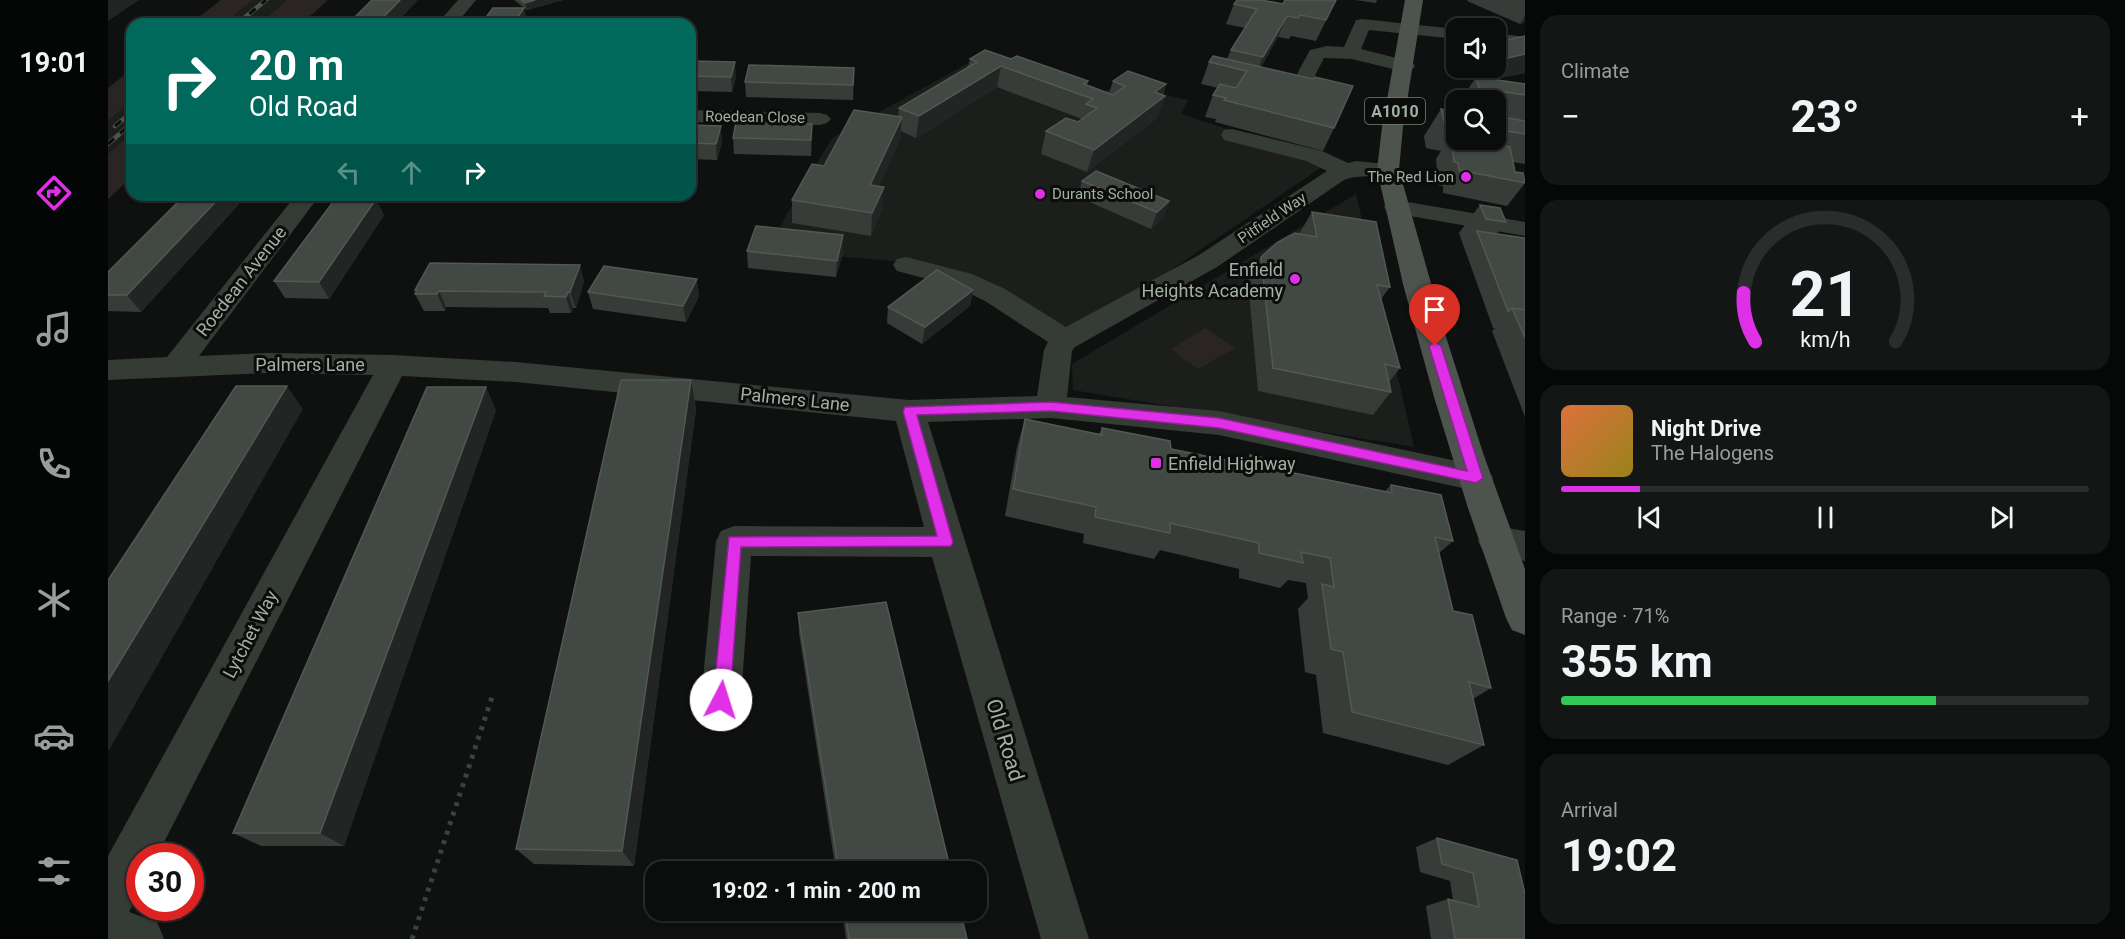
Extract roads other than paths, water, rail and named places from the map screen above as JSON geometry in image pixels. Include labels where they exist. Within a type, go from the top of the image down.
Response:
[{"type":"main road","name":"A1010","points":[[1414,0],[1412,28],[1389,142],[1388,171],[1435,346],[1476,478],[1510,543],[1525,618]]},
{"type":"street","points":[[451,18],[466,0]]},
{"type":"street","points":[[1350,54],[1362,24],[1446,33]]},
{"type":"street","points":[[1506,40],[1525,43]]},
{"type":"street","points":[[1299,89],[1317,54],[1334,52],[1350,54],[1405,66]]},
{"type":"street","name":"Roedean Close","points":[[696,116],[820,119]]},
{"type":"street","points":[[1232,135],[1314,156],[1347,171]]},
{"type":"street","name":"Pitfield Way","points":[[1065,340],[1208,261],[1336,175],[1356,168],[1388,171]]},
{"type":"street","name":"Roedean Avenue","points":[[175,367],[303,201]]},
{"type":"street","points":[[1396,207],[1525,229]]},
{"type":"street","points":[[906,265],[963,280],[995,295],[1065,340],[1058,350],[1051,406]]},
{"type":"street","name":"Palmers Lane","points":[[108,370],[268,363],[393,364],[516,372],[909,411],[1051,406],[1219,423],[1476,478]]},
{"type":"street","name":"Lytchet Way","points":[[108,903],[393,364]]},
{"type":"street","name":"Old Road","points":[[909,411],[1065,939]]},
{"type":"street","points":[[721,700],[734,541],[946,542]]},
{"type":"street","points":[[108,930],[140,939]]},
{"type":"railway","points":[[244,18],[266,0]]},
{"type":"railway","points":[[115,126],[126,117]]},
{"type":"railway","points":[[108,144],[126,128]]},
{"type":"place","name":"The Red Lion","points":[[1466,177]]},
{"type":"place","name":"Durants School","points":[[1040,194]]},
{"type":"place","name":"Enfield Heights Academy","points":[[1295,279]]},
{"type":"place","name":"Enfield Highway","points":[[1156,463]]}]
